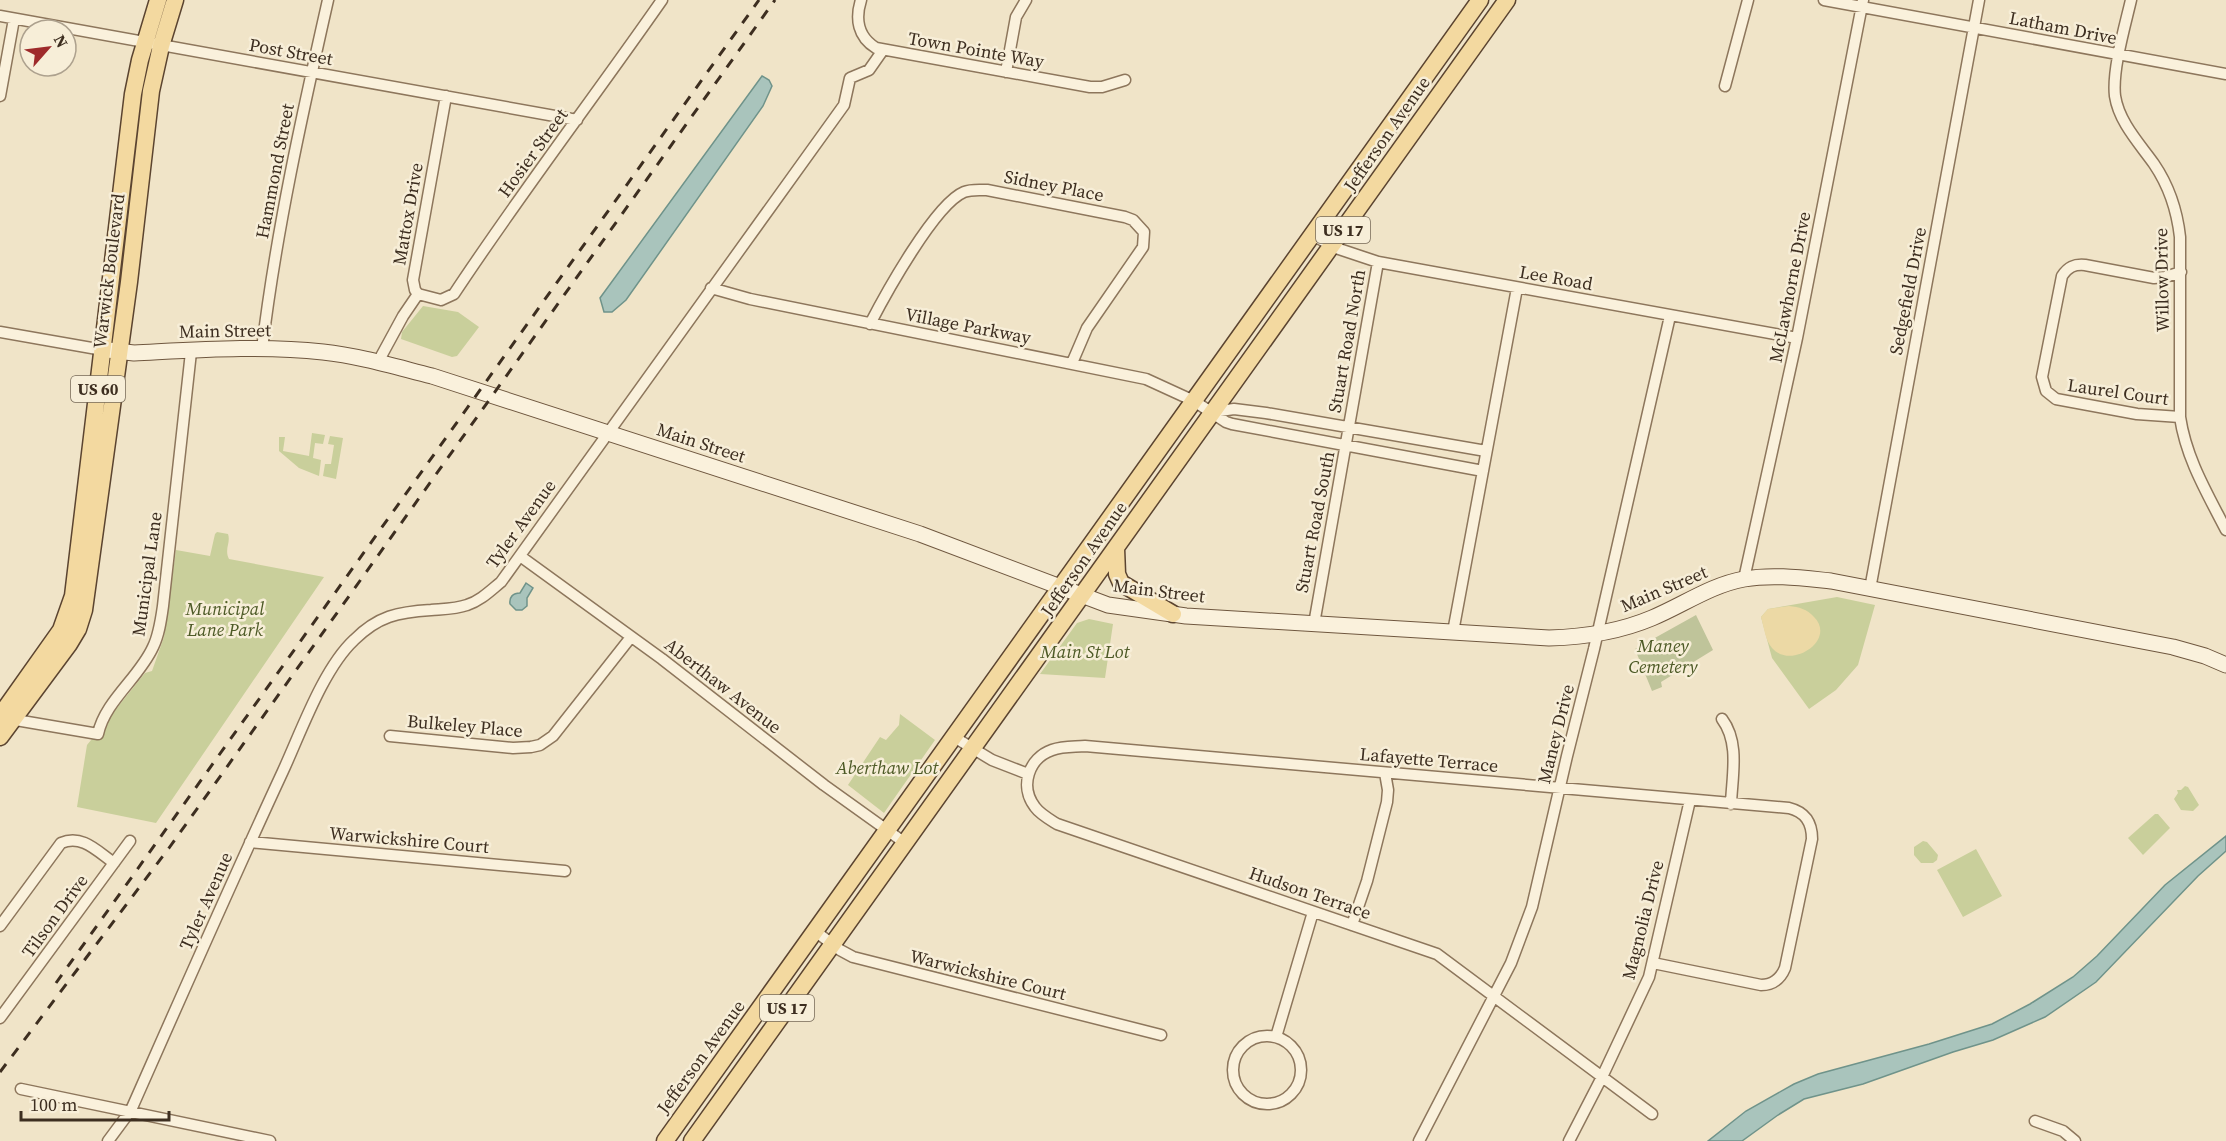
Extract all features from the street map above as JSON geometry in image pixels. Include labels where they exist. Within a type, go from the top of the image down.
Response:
[{"type":"main road","name":"Warwick Boulevard","points":[[0,737],[4,718],[69,644],[78,629],[84,610],[92,569],[111,351],[151,91],[158,0]]},
{"type":"main road","name":"Warwick Boulevard","points":[[153,44],[175,0]]},
{"type":"main road","name":"Jefferson Avenue","points":[[665,1141],[1480,0]]},
{"type":"main road","name":"Jefferson Avenue","points":[[692,1141],[1507,0]]},
{"type":"main road","name":"Main Street","points":[[111,351],[191,352],[262,349],[325,352],[378,362],[432,376],[924,535],[1108,605],[1173,614],[1549,638],[1598,634],[1644,622],[1710,590],[1744,579],[1766,576],[1802,578],[1870,589],[2173,647],[2226,665]]},
{"type":"main road","points":[[1116,548],[1117,574],[1121,584],[1173,614]]},
{"type":"street","name":"Hammond Street","points":[[262,349],[269,293],[328,0]]},
{"type":"street","name":"Hosier Street","points":[[418,294],[441,300],[454,294],[662,0]]},
{"type":"street","name":"Town Pointe Way","points":[[861,0],[858,20],[861,33],[869,44],[883,50],[1090,87],[1102,87],[1125,80]]},
{"type":"street","points":[[1006,72],[1016,17],[1026,0]]},
{"type":"street","points":[[1725,86],[1748,0]]},
{"type":"street","name":"Latham Drive","points":[[1824,0],[1863,4],[1973,28],[2226,74]]},
{"type":"street","name":"Sedgefield Drive","points":[[1870,589],[1979,0]]},
{"type":"street","name":"Willow Drive","points":[[2131,0],[2115,80],[2117,103],[2128,128],[2170,193],[2178,222],[2181,272],[2180,417],[2191,461],[2226,530]]},
{"type":"street","name":"McLawhorne Drive","points":[[1744,579],[1797,338],[1863,4]]},
{"type":"street","name":"Post Street","points":[[0,16],[577,120]]},
{"type":"street","points":[[0,96],[14,19]]},
{"type":"street","name":"Tyler Avenue","points":[[108,1141],[131,1110],[250,842],[327,676],[351,642],[383,618],[401,612],[448,609],[467,605],[485,596],[501,582],[844,105],[850,78],[868,70],[883,50]]},
{"type":"street","name":"Mattox Drive","points":[[418,294],[413,280],[446,96]]},
{"type":"street","name":"Sidney Place","points":[[870,324],[902,267],[935,220],[954,198],[964,192],[987,190],[1133,220],[1144,232],[1143,247],[1094,317],[1072,363]]},
{"type":"street","name":"Lee Road","points":[[1312,235],[1358,256],[1378,262],[1797,338]]},
{"type":"street","name":"Stuart Road North","points":[[1350,426],[1378,262]]},
{"type":"street","name":"Laurel Court","points":[[2180,417],[2137,414],[2056,399],[2046,391],[2042,377],[2062,276],[2066,270],[2078,265],[2154,278],[2181,272]]},
{"type":"street","name":"Village Parkway","points":[[711,288],[750,299],[1146,379],[1194,401],[1232,424],[1483,471]]},
{"type":"street","points":[[1453,632],[1517,288]]},
{"type":"street","points":[[378,362],[418,294]]},
{"type":"street","name":"Maney Drive","points":[[1419,1141],[1511,963],[1532,907],[1598,634],[1670,316]]},
{"type":"street","name":"Main Street","points":[[0,332],[111,351]]},
{"type":"street","name":"Municipal Lane","points":[[4,718],[98,734],[100,722],[154,646],[163,606],[191,352]]},
{"type":"street","points":[[1213,412],[1234,409],[1350,426],[1486,451]]},
{"type":"street","points":[[1297,436],[1302,419]]},
{"type":"street","name":"Stuart Road South","points":[[1314,624],[1350,426]]},
{"type":"street","name":"Aberthaw Avenue","points":[[520,556],[631,637],[824,785],[905,843]]},
{"type":"street","name":"Bulkeley Place","points":[[390,736],[513,748],[540,745],[559,730],[631,637]]},
{"type":"street","points":[[1722,719],[1732,735],[1731,804]]},
{"type":"street","points":[[954,737],[992,760],[1028,774]]},
{"type":"street","name":"Lafayette Terrace","points":[[1028,774],[1035,761],[1052,750],[1085,746],[1796,810],[1809,821],[1812,830],[1811,845],[1785,968],[1774,982],[1761,985],[1653,963]]},
{"type":"street","points":[[1352,925],[1367,881],[1387,802],[1388,790],[1384,773]]},
{"type":"street","name":"Hudson Terrace","points":[[1028,774],[1027,791],[1030,800],[1044,816],[1057,824],[1437,954],[1652,1114]]},
{"type":"street","name":"Magnolia Drive","points":[[1569,1141],[1602,1077],[1653,963],[1690,800]]},
{"type":"street","points":[[0,926],[61,843],[69,839],[83,841],[114,863]]},
{"type":"street","name":"Tilson Drive","points":[[0,1018],[130,841]]},
{"type":"street","name":"Warwickshire Court","points":[[250,842],[565,871]]},
{"type":"street","points":[[1276,1037],[1313,912]]},
{"type":"street","name":"Warwickshire Court","points":[[815,931],[854,957],[1161,1035]]},
{"type":"street","points":[[1257,1037],[1276,1037],[1292,1046],[1297,1053],[1302,1070],[1300,1079],[1292,1093],[1285,1098],[1269,1104],[1260,1103],[1251,1100],[1239,1090],[1233,1073],[1233,1064],[1236,1055],[1247,1042],[1257,1037]]},
{"type":"street","points":[[21,1089],[131,1110],[270,1141]]},
{"type":"street","points":[[2034,1121],[2063,1131],[2075,1141]]},
{"type":"green space","points":[[423,306],[458,312],[479,327],[457,356],[452,357],[401,339],[402,332]]},
{"type":"green space","points":[[312,433],[325,435],[323,444],[315,443],[313,458],[321,460],[319,476],[299,468],[279,451],[279,437],[285,437],[283,451],[309,456]]},
{"type":"green space","points":[[330,436],[343,438],[336,479],[323,476],[325,464],[331,464],[334,445],[328,444]]},
{"type":"green space","name":"Municipal Lane Park","points":[[217,532],[228,534],[229,559],[324,577],[156,823],[77,807],[87,745],[145,673],[152,671],[164,637],[176,550],[210,556]]},
{"type":"green space","points":[[1837,597],[1875,605],[1858,665],[1836,690],[1809,709],[1772,658],[1761,617],[1768,609]]},
{"type":"green space","name":"Maney Cemetery","points":[[1696,615],[1713,650],[1661,682],[1662,687],[1652,691],[1635,649]]},
{"type":"green space","name":"Main St Lot","points":[[1089,619],[1113,624],[1105,678],[1040,674],[1077,623]]},
{"type":"green space","name":"Aberthaw Lot","points":[[900,714],[935,740],[884,813],[848,785],[880,737],[886,740],[899,725]]},
{"type":"green space","points":[[2188,787],[2199,805],[2193,811],[2181,810],[2174,799],[2178,793],[2177,790]]},
{"type":"green space","points":[[2155,814],[2158,814],[2170,828],[2143,855],[2128,838]]},
{"type":"green space","points":[[1923,841],[1927,842],[1938,855],[1937,860],[1933,863],[1921,863],[1914,855],[1914,847]]},
{"type":"green space","points":[[1976,849],[2002,896],[1963,917],[1937,870]]},
{"type":"sand","points":[[1789,606],[1803,609],[1811,614],[1820,626],[1820,635],[1816,643],[1800,654],[1790,656],[1780,654],[1772,648],[1766,637],[1761,617],[1768,609]]},
{"type":"water","points":[[762,76],[769,80],[772,86],[763,106],[626,300],[612,312],[604,312],[600,298]]},
{"type":"water","points":[[526,583],[533,588],[527,598],[527,606],[522,610],[516,610],[510,604],[510,599],[513,595],[520,593]]},
{"type":"water","points":[[2226,836],[2226,851],[2198,876],[2096,982],[2045,1017],[1993,1040],[1863,1084],[1804,1099],[1742,1141],[1708,1141],[1746,1111],[1794,1084],[1818,1074],[1929,1044],[1992,1024],[2030,1004],[2073,977],[2097,956],[2165,885]]},
{"type":"railway","points":[[56,983],[759,0]]},
{"type":"railway","points":[[0,1072],[169,848],[775,0]]}]
